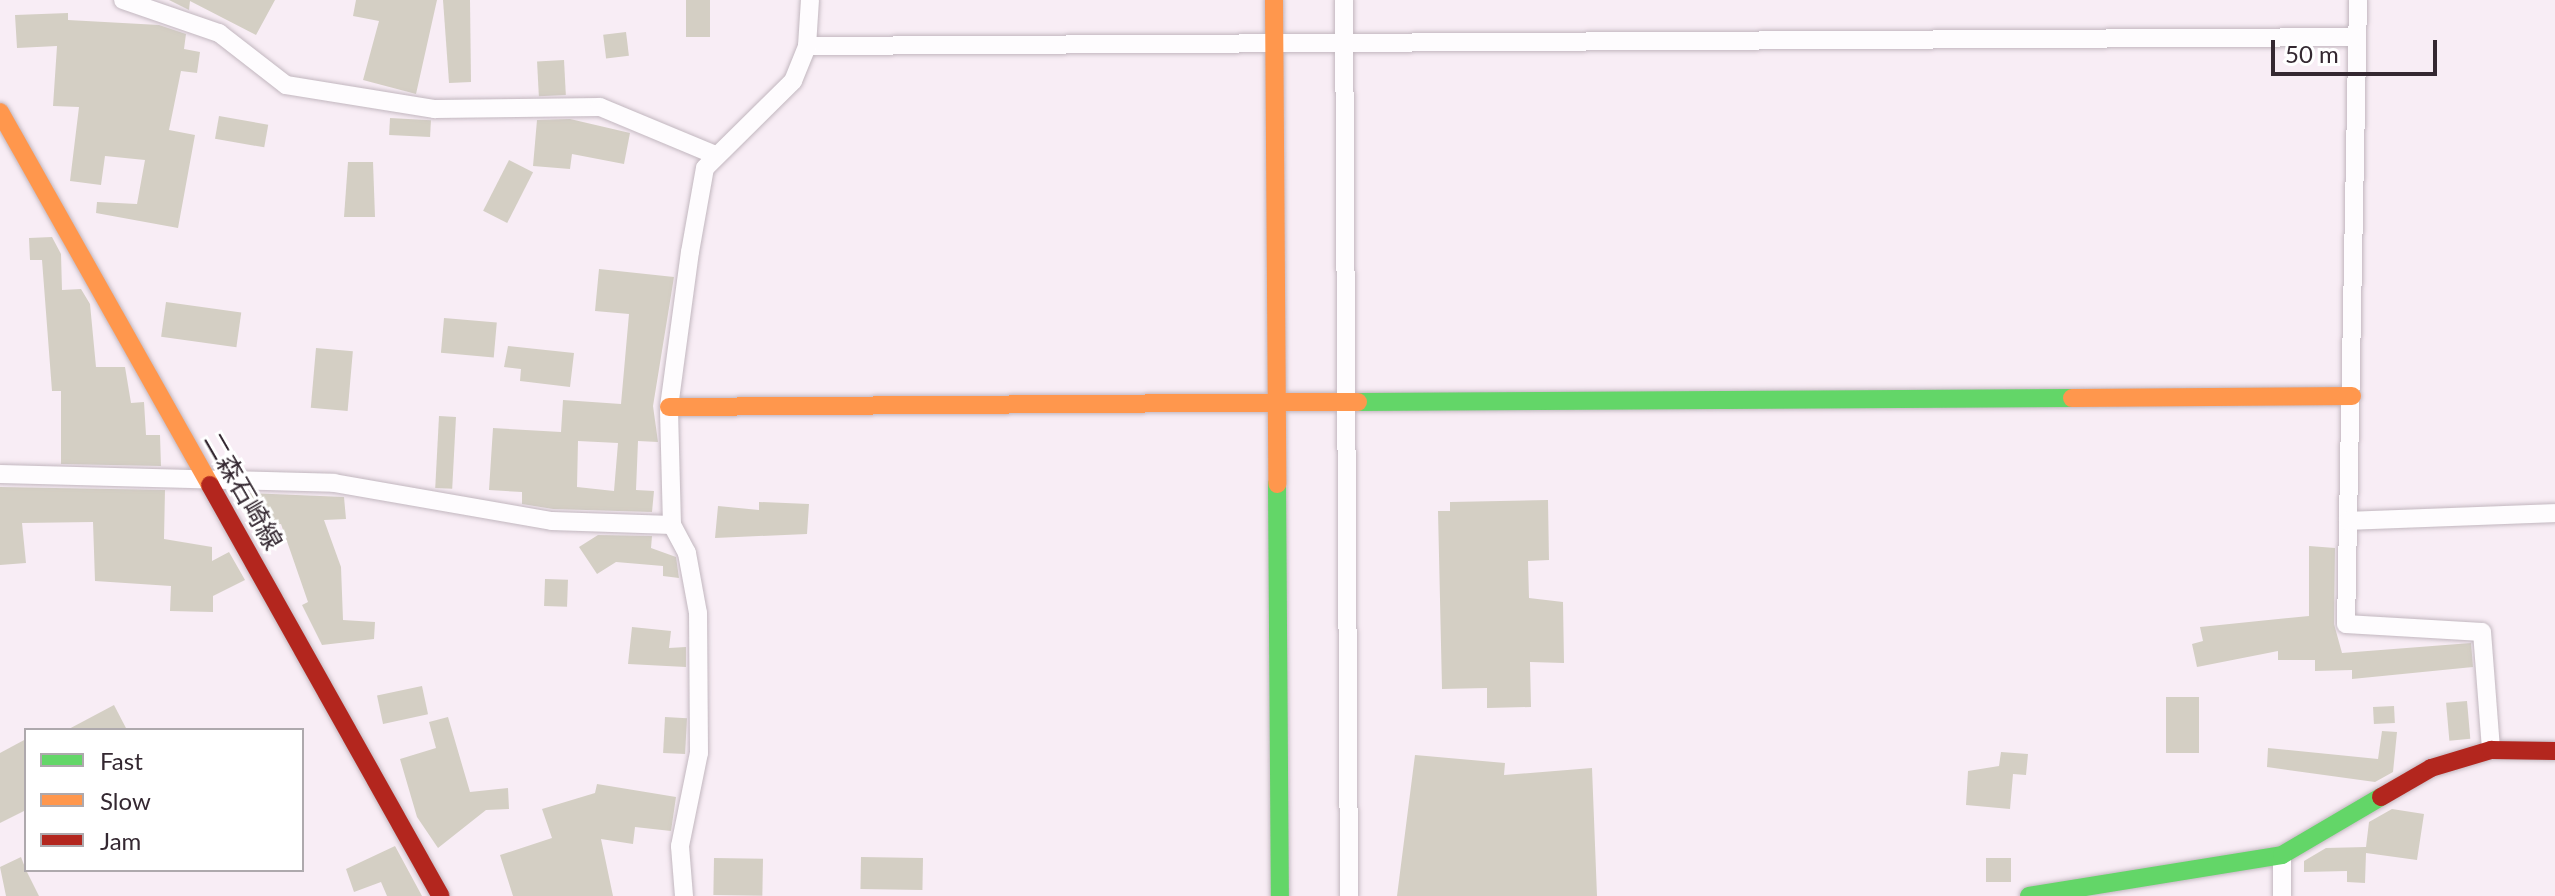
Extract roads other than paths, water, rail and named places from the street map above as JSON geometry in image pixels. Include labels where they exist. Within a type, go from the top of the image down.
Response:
[{"type":"street","points":[[123,0],[158,5],[242,45],[286,85],[435,109],[600,107],[713,154]]},
{"type":"street","points":[[684,896],[680,846],[699,753],[698,613],[687,553],[672,525],[669,407],[697,199],[713,154],[783,95],[807,46],[810,0]]},
{"type":"street","points":[[1274,0],[1280,896]]},
{"type":"street","points":[[1344,0],[1349,399],[1349,896]]},
{"type":"street","points":[[2358,0],[2346,624],[2482,632],[2491,750]]},
{"type":"street","points":[[807,46],[1344,46],[2357,37]]},
{"type":"street","name":"二森石崎線","points":[[0,112],[441,896]]},
{"type":"street","points":[[669,407],[1349,399],[2352,396]]},
{"type":"street","points":[[0,474],[209,484],[334,483],[552,521],[672,525]]},
{"type":"street","points":[[2348,521],[2555,513]]},
{"type":"street","points":[[2029,896],[2282,855],[2431,768],[2491,750],[2555,751]]},
{"type":"street","points":[[2282,855],[2282,896]]}]
